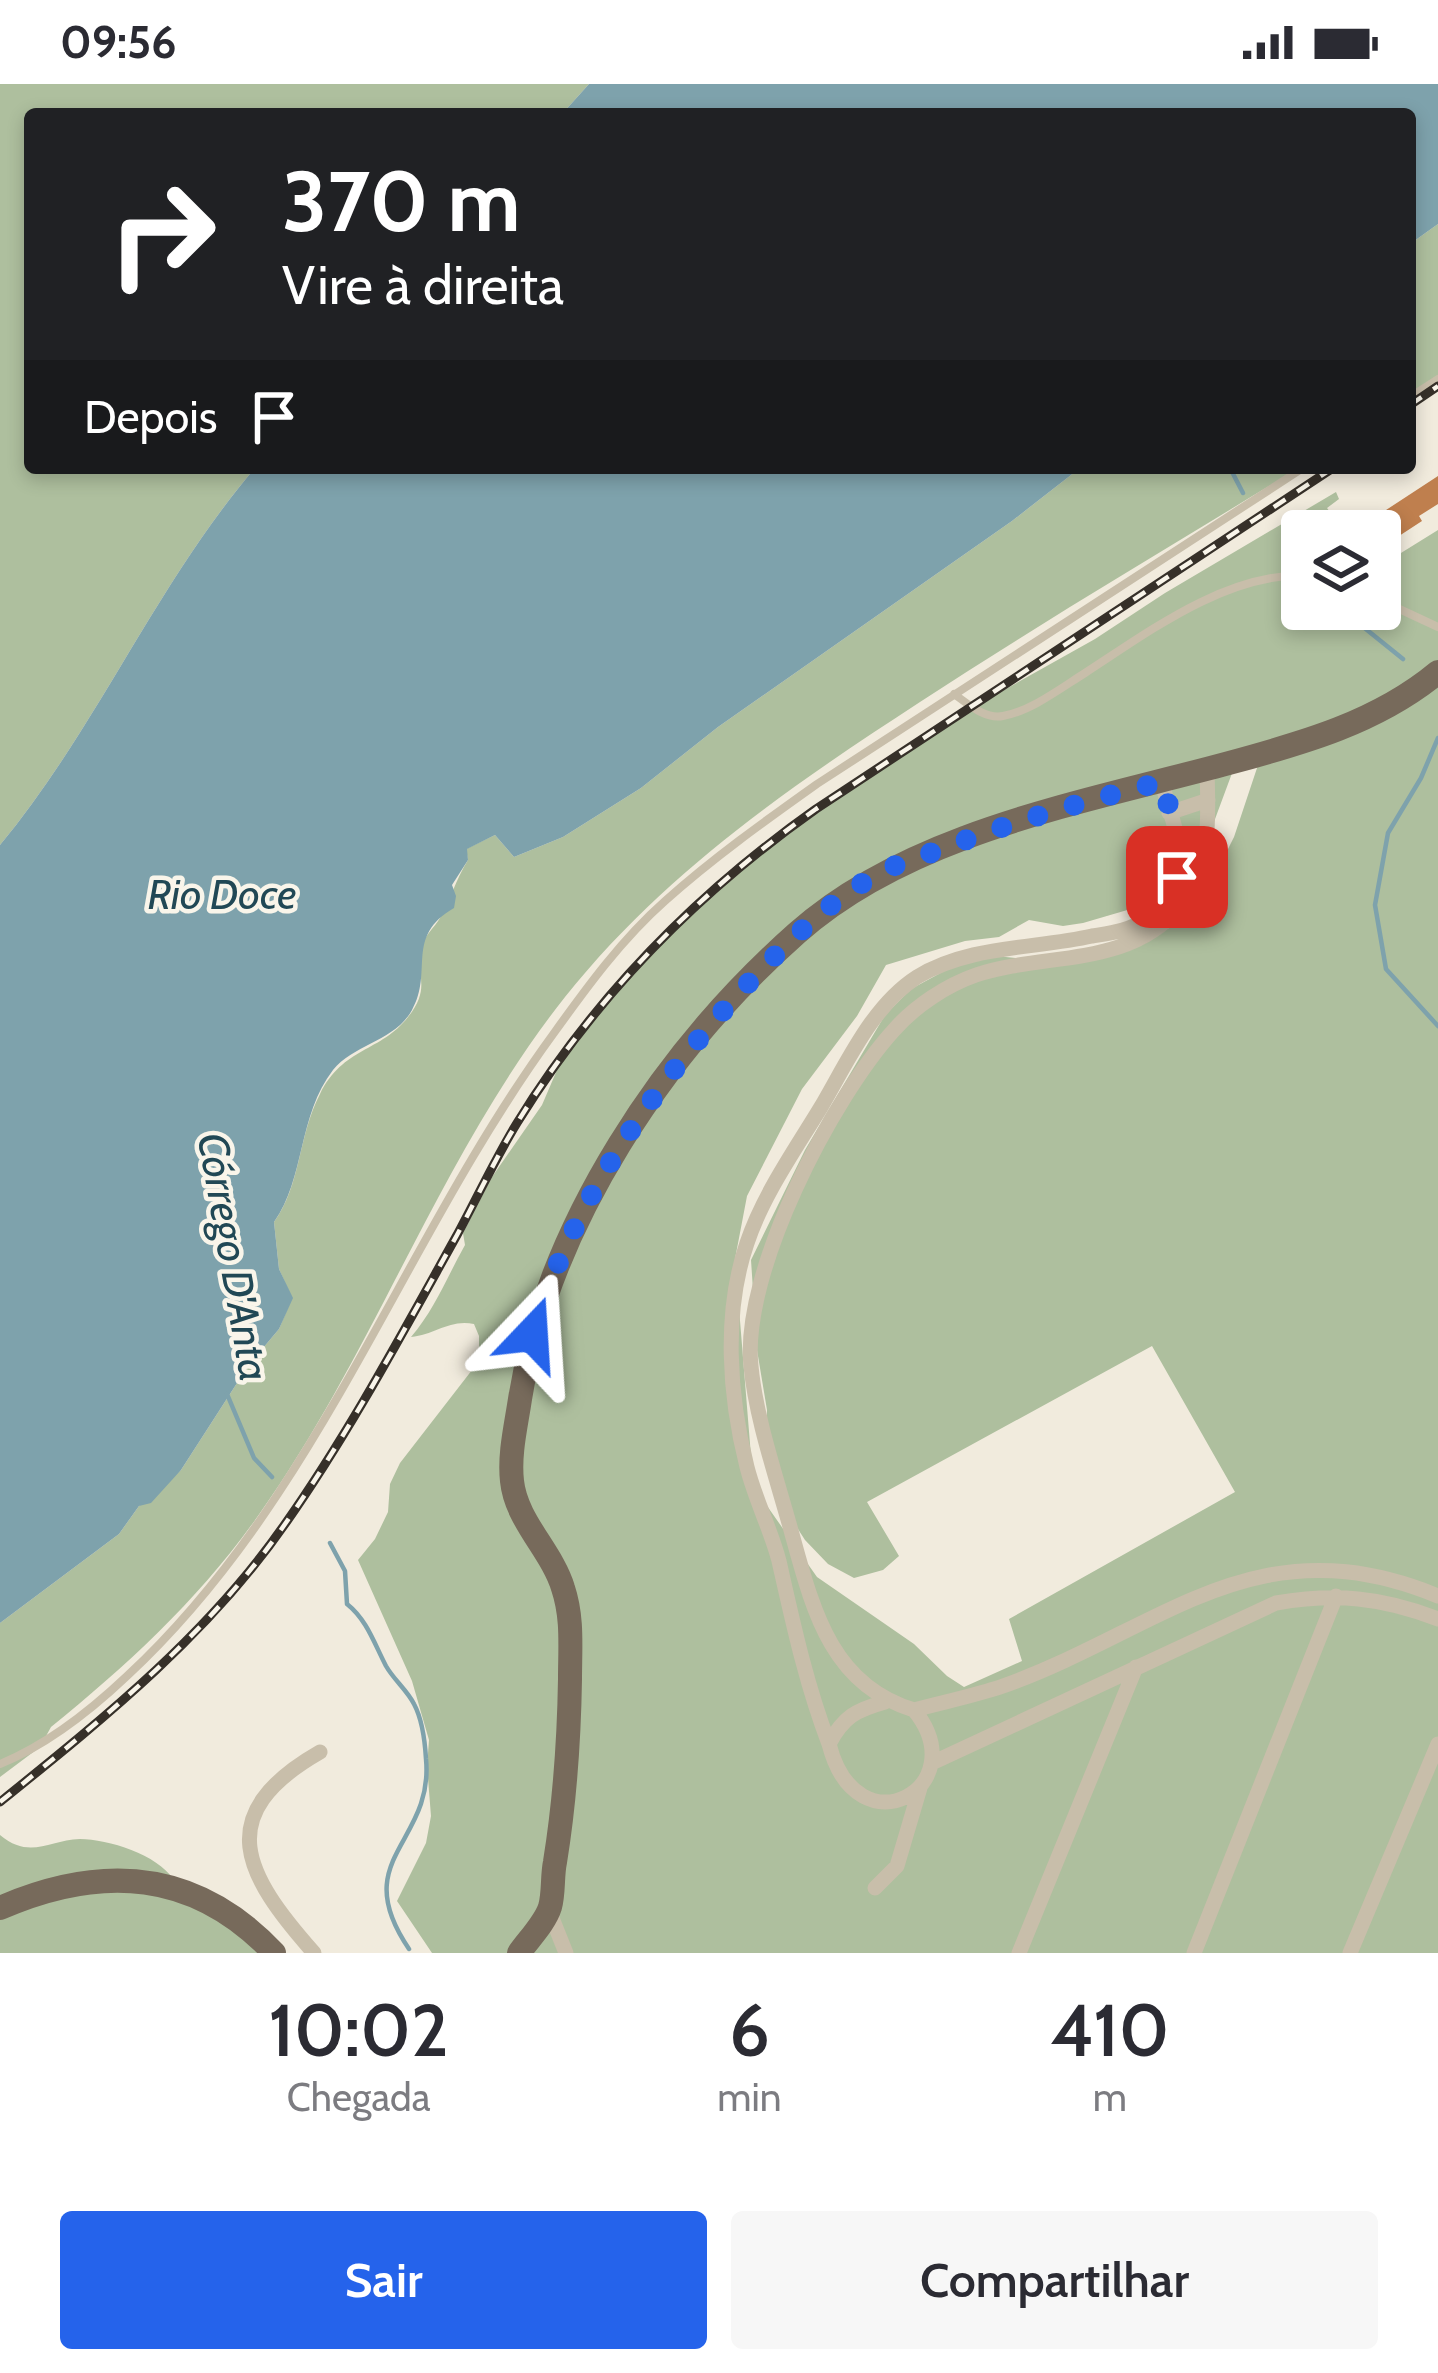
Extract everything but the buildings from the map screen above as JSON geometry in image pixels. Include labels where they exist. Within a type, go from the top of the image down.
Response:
[{"type":"main road","points":[[519,1953],[549,1910],[570,1756],[571,1623],[556,1569],[519,1505],[511,1469],[532,1334],[577,1218],[642,1112],[708,1025],[797,933],[884,871],[987,832],[1315,740],[1394,702],[1438,672]]},
{"type":"main road","points":[[0,1908],[66,1884],[102,1878],[141,1881],[179,1891],[230,1915],[274,1953]]},
{"type":"street","points":[[1207,769],[1204,862],[1180,907],[1129,944],[1092,956],[1026,963],[975,976],[933,996],[896,1026],[859,1073],[766,1256],[753,1305],[751,1366],[785,1508],[833,1653],[854,1678],[885,1702],[914,1710],[1004,1685],[1156,1612],[1216,1587],[1269,1574],[1314,1568],[1398,1580],[1438,1596]]},
{"type":"street","points":[[920,1788],[890,1803],[857,1796],[836,1771],[803,1666],[778,1558],[746,1463],[732,1385],[732,1337],[746,1245],[868,1027],[902,988],[919,976],[975,954],[1048,946],[1126,929],[1142,922],[1165,899],[1182,861],[1179,834],[1162,782]]},
{"type":"street","points":[[1169,813],[1208,800]]},
{"type":"street","points":[[762,1517],[785,1508]]},
{"type":"street","points":[[934,1762],[1276,1603],[1336,1596],[1373,1600],[1438,1619]]},
{"type":"street","points":[[1194,1953],[1336,1596]]},
{"type":"street","points":[[1019,1953],[1136,1667]]},
{"type":"street","points":[[829,1744],[839,1724],[854,1711],[885,1702]]},
{"type":"street","points":[[875,1888],[897,1866],[920,1788],[934,1762],[932,1741],[914,1710]]},
{"type":"street","points":[[1350,1953],[1438,1744]]},
{"type":"street","points":[[314,1953],[261,1886],[249,1839],[266,1791],[320,1752]]},
{"type":"street","points":[[549,1910],[566,1953]]},
{"type":"lane","points":[[0,1764],[64,1728],[105,1696],[164,1642],[254,1533],[327,1419],[447,1198],[497,1117],[609,960],[662,903],[751,831],[1294,474]]},
{"type":"lane","points":[[954,694],[1001,717],[1056,691],[1193,607],[1257,580],[1281,577]]},
{"type":"lane","points":[[1401,610],[1438,627]]},
{"type":"green space","points":[[0,84],[589,84],[567,108],[24,108],[24,474],[250,474],[187,559],[67,753],[0,845]]},
{"type":"green space","points":[[1438,224],[1438,383],[1416,396],[1416,240]]},
{"type":"green space","points":[[1072,474],[1289,474],[967,672],[776,800],[686,872],[603,952],[565,997],[481,1121],[339,1385],[260,1513],[163,1628],[51,1727],[40,1747],[0,1777],[0,1623],[119,1534],[139,1506],[181,1470],[248,1366],[279,1329],[292,1298],[279,1269],[274,1222],[289,1192],[313,1110],[340,1067],[386,1037],[415,1007],[421,989],[422,945],[468,860],[466,849],[495,835],[514,857],[563,837],[641,788],[718,727]]},
{"type":"green space","points":[[1336,492],[1339,499],[1327,508],[1306,510]]},
{"type":"green space","points":[[1281,524],[1281,630],[1401,630],[1401,553],[1438,530],[1438,1953],[432,1953],[397,1901],[426,1843],[431,1816],[429,1740],[412,1681],[358,1560],[388,1512],[390,1484],[400,1463],[479,1361],[474,1324],[411,1337],[465,1245],[463,1233],[492,1177],[542,1105],[557,1070],[598,1007],[685,910],[726,879],[742,860],[963,713],[1095,639]],"holes":[[[1238,757],[1260,759],[1234,837],[1216,873],[1177,925],[1073,964],[996,956],[959,963],[911,989],[885,1015],[805,1150],[751,1260],[767,1410],[766,1446],[787,1512],[828,1564],[854,1578],[883,1570],[899,1556],[867,1502],[1152,1346],[1235,1492],[1009,1619],[1022,1661],[964,1687],[914,1644],[817,1577],[760,1496],[751,1456],[735,1259],[747,1196],[802,1089],[857,1016],[886,965],[965,941],[999,937],[1029,920],[1063,926],[1158,901],[1186,877],[1208,838]]]},
{"type":"green space","points":[[0,1835],[30,1848],[80,1839],[131,1850],[166,1870],[276,1953],[0,1953]]},
{"type":"water","points":[[589,84],[1438,84],[1438,224],[1416,240],[1416,108],[567,108]]},
{"type":"water","name":"Rio Doce","points":[[250,474],[1072,474],[718,727],[641,788],[563,837],[514,857],[495,835],[467,849],[468,860],[452,885],[454,908],[429,931],[412,1010],[395,1029],[342,1061],[313,1107],[291,1186],[274,1222],[279,1269],[293,1298],[279,1329],[248,1366],[181,1470],[151,1503],[139,1506],[119,1534],[0,1623],[0,845],[67,753],[220,513]]},
{"type":"waterway","points":[[1233,474],[1243,493]]},
{"type":"waterway","points":[[1367,630],[1403,659]]},
{"type":"waterway","points":[[1438,738],[1388,833],[1375,905],[1386,969],[1438,1026]]},
{"type":"waterway","name":"Córrego D'Anta","points":[[227,1394],[254,1458],[272,1477]]},
{"type":"waterway","name":"Córrego D'Anta","points":[[330,1543],[345,1571],[347,1604],[411,1699],[423,1731],[425,1788],[389,1871],[387,1893],[392,1918],[409,1949]]},
{"type":"railway","points":[[1416,401],[1438,386]]},
{"type":"railway","points":[[0,1802],[153,1673],[255,1564],[353,1418],[547,1077],[614,991],[689,912],[816,809],[1324,474]]},
{"type":"route","points":[[532,1334],[577,1218],[642,1112],[708,1025],[797,933],[851,892],[884,871],[987,832],[1162,782],[1179,834],[1182,861],[1177,877]]}]
